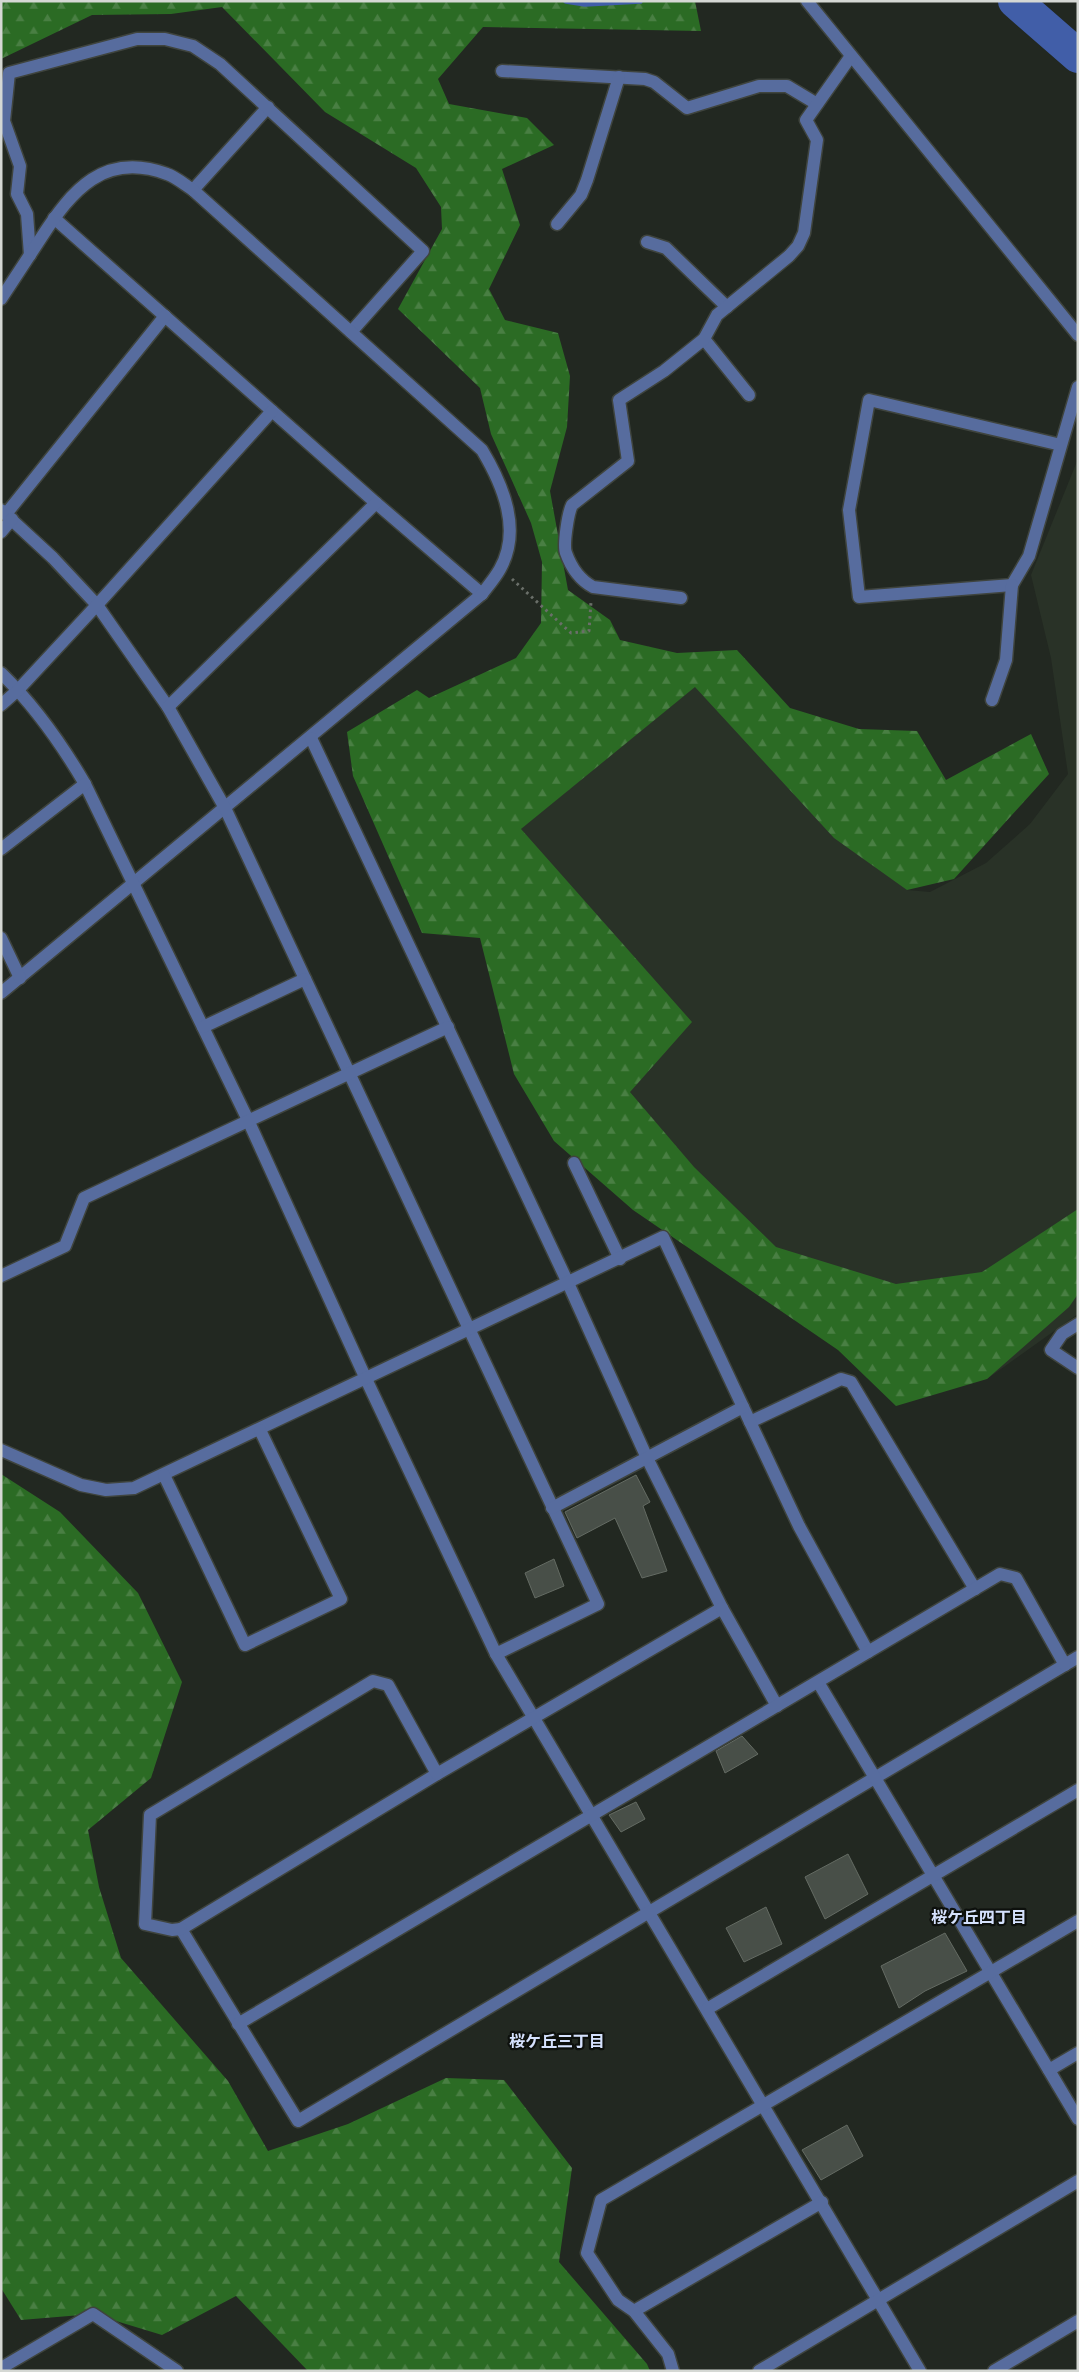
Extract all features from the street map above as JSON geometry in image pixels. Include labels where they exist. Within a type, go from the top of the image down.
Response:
[{"type":"street","points":[[807,1],[1076,329]]},
{"type":"street","points":[[30,255],[27,214],[17,194],[20,166],[4,121],[8,73],[137,39],[165,39],[193,46],[220,64],[423,251],[351,332]]},
{"type":"street","points":[[681,598],[593,587],[580,580],[566,552],[568,512],[572,506],[628,461],[618,400],[664,371],[704,339],[717,315],[789,256],[798,246],[804,232],[817,140],[806,120],[852,56]]},
{"type":"street","points":[[502,71],[619,77],[654,82],[687,108],[759,86],[787,86],[817,104]]},
{"type":"street","points":[[557,224],[581,195],[619,77]]},
{"type":"street","points":[[193,190],[268,107]]},
{"type":"street","points":[[1,299],[54,218],[76,190],[97,175],[120,168],[145,168],[169,174],[193,190],[482,450],[496,473],[502,488],[510,521],[508,544],[500,568],[482,594],[311,738],[1,993]]},
{"type":"street","points":[[54,218],[376,503],[482,594]]},
{"type":"street","points":[[647,242],[666,248],[727,307]]},
{"type":"street","points":[[1,532],[6,514],[165,316]]},
{"type":"street","points":[[704,339],[748,395]]},
{"type":"street","points":[[992,700],[1006,660],[1012,585],[1029,556],[1078,387]]},
{"type":"street","points":[[1012,585],[859,597],[849,510],[869,400],[1061,445]]},
{"type":"street","points":[[1,705],[18,690],[97,605],[272,411]]},
{"type":"street","points":[[168,707],[376,503]]},
{"type":"street","points":[[6,514],[97,605],[168,707],[225,808],[598,1604],[496,1654]]},
{"type":"street","points":[[1,673],[18,690],[56,736],[85,784],[248,1120],[366,1379],[496,1654],[822,2202],[920,2371]]},
{"type":"street","points":[[311,738],[568,1283],[647,1458],[722,1608],[777,1706]]},
{"type":"street","points":[[1,849],[85,784]]},
{"type":"street","points":[[1,938],[20,978]]},
{"type":"street","points":[[203,1027],[305,979]]},
{"type":"street","points":[[1,1276],[65,1246],[84,1198],[448,1027]]},
{"type":"street","points":[[574,1163],[620,1259]]},
{"type":"street","points":[[1,1450],[81,1485],[106,1490],[134,1488],[664,1238],[799,1526],[868,1652]]},
{"type":"street","points":[[1078,1324],[1062,1334],[1051,1350],[1078,1368]]},
{"type":"street","points":[[750,1422],[841,1379],[851,1382],[975,1589]]},
{"type":"street","points":[[552,1508],[743,1407]]},
{"type":"street","points":[[164,1475],[245,1645],[254,1641],[341,1599],[260,1430]]},
{"type":"street","points":[[238,2024],[1000,1574],[1016,1578],[1065,1665]]},
{"type":"street","points":[[437,1774],[388,1685],[373,1681],[150,1815],[145,1924],[172,1930],[181,1929],[437,1774],[722,1608]]},
{"type":"street","points":[[181,1929],[298,2120],[1078,1657]]},
{"type":"street","points":[[818,1682],[1078,2118]]},
{"type":"street","points":[[707,2009],[1078,1790]]},
{"type":"street","points":[[673,2371],[668,2354],[634,2311],[618,2300],[586,2253],[601,2200],[1078,1921]]},
{"type":"street","points":[[1049,2070],[1078,2053]]},
{"type":"street","points":[[759,2371],[1078,2181]]},
{"type":"street","points":[[634,2311],[822,2202]]},
{"type":"street","points":[[1,2368],[93,2314],[177,2371]]},
{"type":"street","points":[[994,2371],[1078,2321]]},
{"type":"path","points":[[500,568],[571,633],[589,630],[593,587]]},
{"type":"shaded area","points":[[1078,459],[1078,1314],[987,1379],[891,1378],[786,1277],[630,1092],[503,843],[708,676],[907,890],[930,892],[986,863],[1030,824],[1068,774],[1051,658],[1031,575]]},
{"type":"green space","points":[[1,1],[695,1],[701,31],[483,27],[438,79],[449,104],[527,118],[554,145],[502,169],[520,225],[489,289],[505,320],[558,333],[570,376],[567,427],[550,491],[568,590],[610,620],[620,640],[677,653],[737,650],[790,708],[859,729],[917,731],[946,780],[1031,734],[1049,774],[954,879],[907,890],[834,838],[695,687],[521,829],[692,1022],[630,1092],[694,1167],[776,1247],[896,1284],[982,1272],[1078,1209],[1078,1294],[1069,1307],[987,1379],[896,1406],[838,1350],[633,1210],[554,1141],[514,1074],[480,938],[422,933],[353,776],[347,732],[417,690],[429,698],[516,658],[541,623],[542,562],[531,523],[491,434],[480,388],[398,309],[442,229],[441,207],[416,168],[325,112],[222,7],[171,14],[92,15],[1,59]]},
{"type":"green space","points":[[1,1474],[60,1512],[138,1593],[182,1682],[151,1778],[88,1830],[99,1887],[121,1958],[228,2081],[268,2151],[348,2124],[446,2078],[504,2080],[572,2168],[559,2262],[647,2364],[650,2371],[308,2371],[236,2296],[162,2335],[93,2314],[21,2320],[1,2288]]},
{"type":"building","points":[[636,1475],[650,1502],[643,1506],[667,1571],[642,1578],[615,1518],[577,1538],[565,1512]]},
{"type":"building","points":[[554,1559],[564,1586],[535,1598],[525,1573]]},
{"type":"building","points":[[742,1736],[758,1754],[725,1773],[716,1751]]},
{"type":"building","points":[[636,1802],[645,1819],[621,1832],[609,1815]]},
{"type":"building","points":[[848,1854],[868,1894],[825,1919],[805,1877]]},
{"type":"building","points":[[766,1907],[782,1944],[744,1962],[726,1928]]},
{"type":"building","points":[[945,1933],[967,1971],[925,1991],[899,2008],[881,1966]]},
{"type":"building","points":[[847,2125],[863,2156],[821,2180],[802,2150]]},
{"type":"waterway","points":[[566,1],[585,4],[640,1]]},
{"type":"waterway","points":[[1015,1],[1078,56]]},
{"type":"district","name":"桜ケ丘四丁目","points":[[979,1917]]},
{"type":"district","name":"桜ケ丘三丁目","points":[[557,2041]]}]
